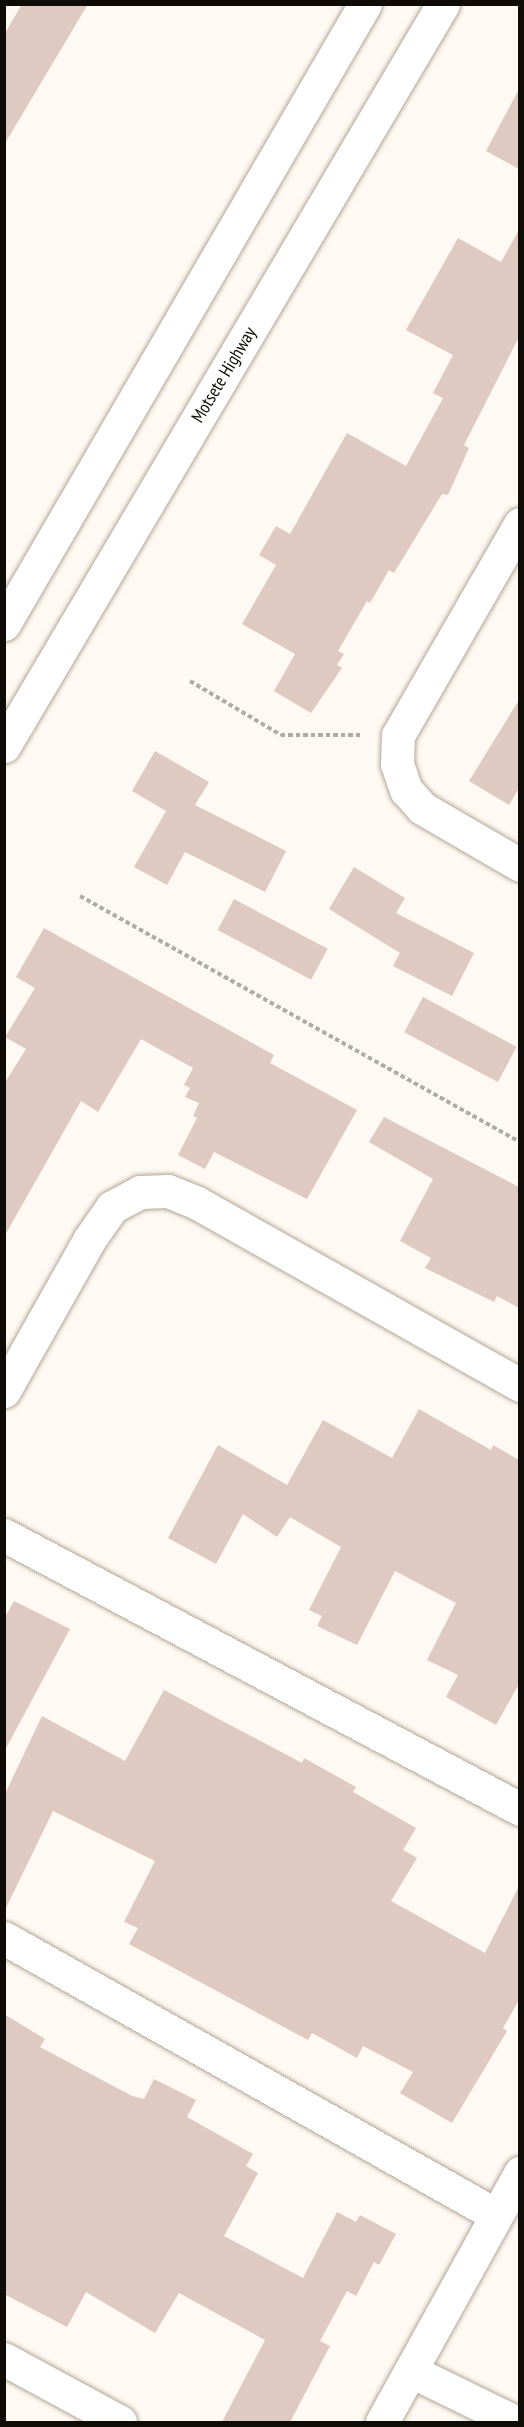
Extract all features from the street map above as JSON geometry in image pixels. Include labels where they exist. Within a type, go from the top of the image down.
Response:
[{"type":"main road","points":[[4,624],[366,4]]},
{"type":"main road","name":"Motsete Highway","points":[[4,746],[443,4]]},
{"type":"main road","points":[[519,524],[398,735],[397,764],[406,790],[422,808],[519,865]]},
{"type":"main road","points":[[4,1391],[89,1240],[112,1207],[140,1192],[168,1191],[197,1203],[519,1385]]},
{"type":"main road","points":[[4,1535],[519,1809]]},
{"type":"main road","points":[[4,1938],[496,2215]]},
{"type":"main road","points":[[382,2422],[519,2173]]},
{"type":"main road","points":[[4,2359],[120,2422]]},
{"type":"main road","points":[[411,2371],[515,2422]]},
{"type":"path","points":[[190,681],[281,735],[398,735]]},
{"type":"path","points":[[80,896],[519,1142]]},
{"type":"building","points":[[22,4],[88,4],[4,145],[4,35]]},
{"type":"building","points":[[519,89],[519,169],[486,151]]},
{"type":"building","points":[[519,230],[519,337],[464,445],[469,448],[448,495],[442,494],[394,573],[389,570],[370,603],[367,601],[338,651],[344,654],[337,665],[342,668],[311,713],[274,691],[295,654],[242,624],[276,565],[259,555],[276,526],[290,534],[347,433],[406,466],[443,398],[433,393],[453,355],[406,330],[458,238],[501,262]]},
{"type":"building","points":[[519,700],[519,788],[509,805],[469,781]]},
{"type":"building","points":[[155,751],[209,782],[195,805],[286,851],[265,892],[185,852],[167,885],[134,867],[166,811],[132,791]]},
{"type":"building","points":[[354,867],[405,898],[396,913],[474,953],[452,996],[393,966],[400,953],[329,909]]},
{"type":"building","points":[[234,899],[328,949],[311,980],[218,930]]},
{"type":"building","points":[[44,928],[274,1055],[270,1063],[357,1110],[307,1199],[214,1152],[205,1169],[178,1155],[197,1118],[193,1116],[199,1103],[185,1097],[190,1088],[184,1085],[193,1068],[141,1039],[98,1112],[81,1101],[4,1237],[4,1084],[26,1049],[5,1037],[35,988],[16,977]]},
{"type":"building","points":[[423,997],[517,1047],[498,1082],[404,1032]]},
{"type":"building","points":[[384,1117],[519,1187],[519,1308],[497,1296],[494,1302],[425,1268],[431,1258],[400,1241],[433,1179],[369,1142]]},
{"type":"building","points":[[419,1409],[491,1450],[493,1445],[519,1460],[519,1684],[496,1725],[446,1697],[458,1675],[427,1660],[456,1603],[395,1571],[357,1645],[317,1626],[322,1616],[309,1610],[341,1547],[290,1517],[277,1537],[243,1514],[216,1564],[168,1538],[218,1445],[287,1485],[323,1420],[392,1458]]},
{"type":"building","points":[[14,1601],[70,1629],[4,1752],[4,1619]]},
{"type":"building","points":[[164,1690],[302,1763],[304,1758],[356,1787],[353,1792],[416,1828],[403,1850],[417,1858],[391,1901],[485,1953],[519,1886],[519,2000],[503,2028],[507,2031],[452,2123],[400,2093],[413,2072],[363,2046],[357,2058],[312,2033],[308,2040],[129,1944],[138,1928],[124,1922],[155,1861],[53,1811],[4,1912],[4,1796],[42,1716],[125,1761]]},
{"type":"building","points":[[4,2014],[45,2039],[40,2047],[132,2096],[144,2099],[154,2079],[196,2100],[187,2117],[253,2154],[246,2166],[258,2173],[224,2236],[303,2278],[337,2212],[356,2222],[360,2215],[396,2234],[379,2265],[374,2262],[356,2296],[347,2291],[320,2341],[330,2346],[290,2422],[222,2422],[265,2340],[179,2293],[155,2333],[86,2292],[67,2327],[4,2294]]}]
